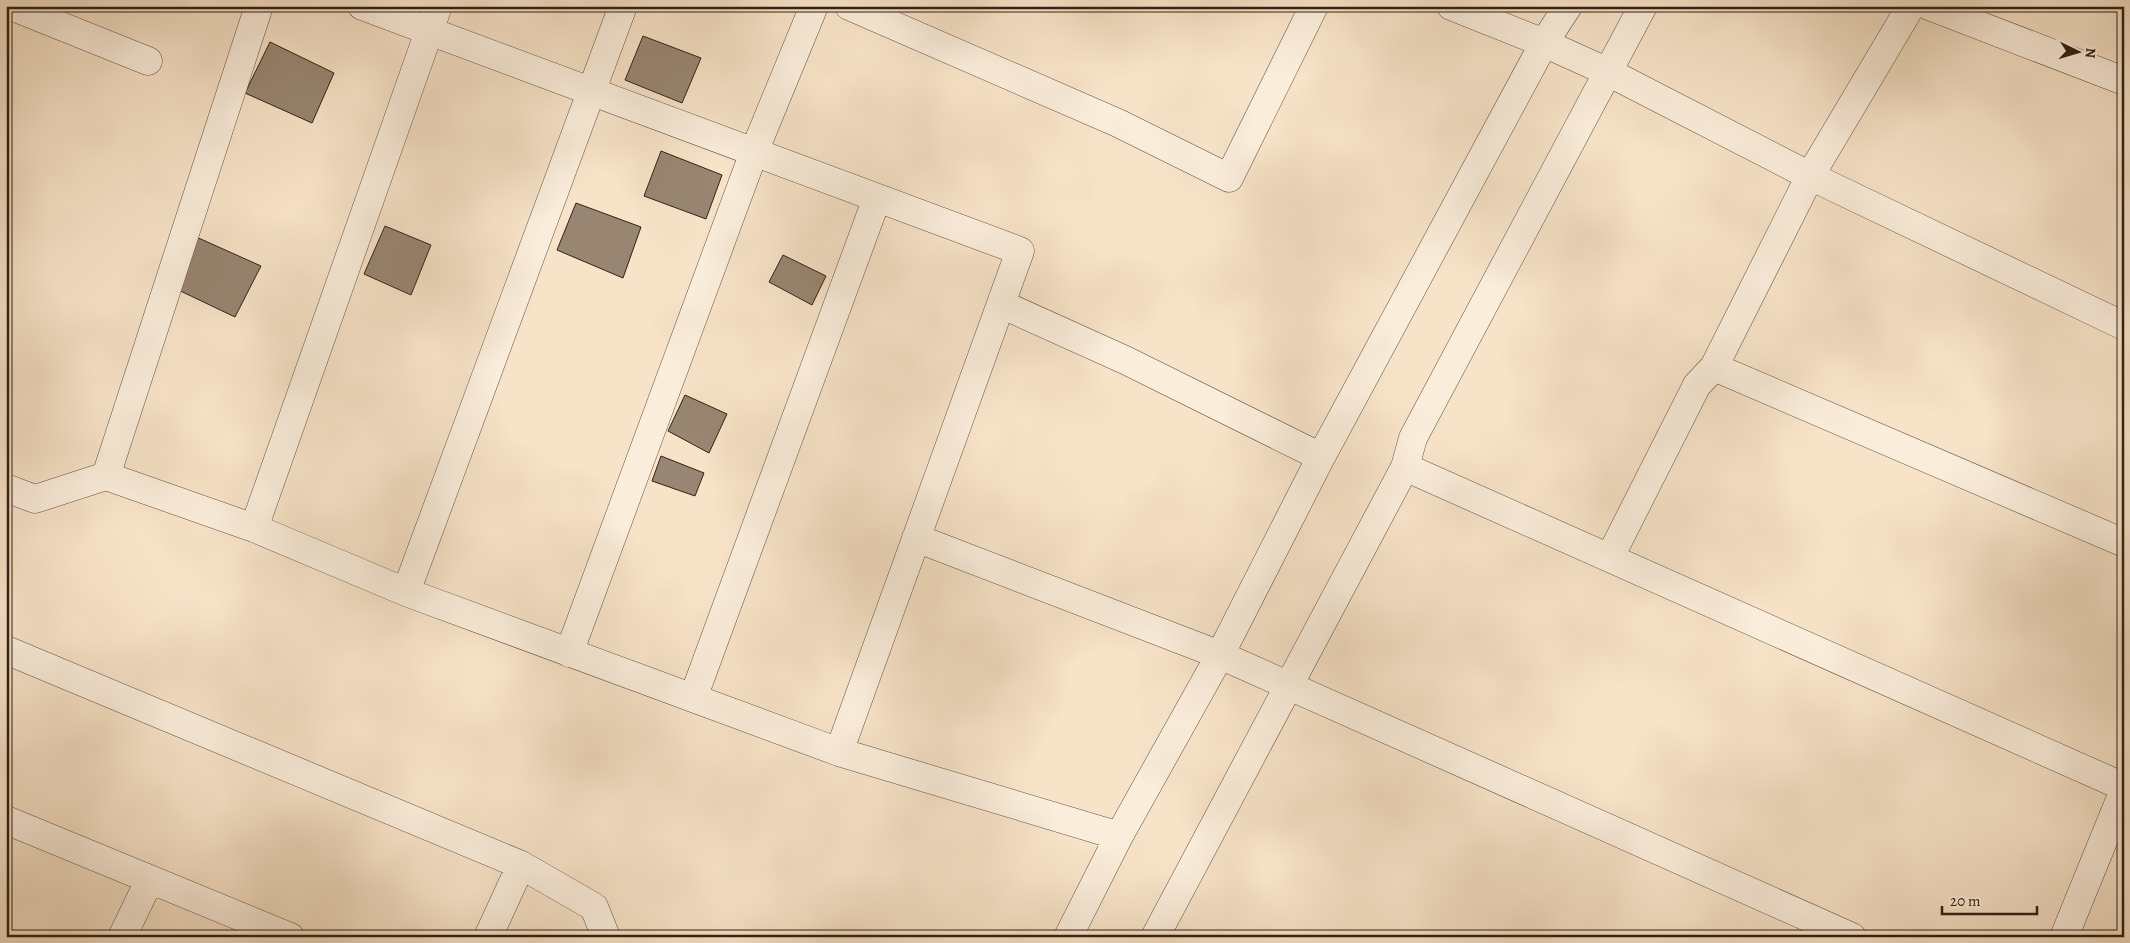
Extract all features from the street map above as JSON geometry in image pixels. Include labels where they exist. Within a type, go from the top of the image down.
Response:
[{"type":"street","points":[[12,6],[148,61]]},
{"type":"street","points":[[106,476],[259,6]]},
{"type":"street","points":[[362,6],[434,19],[591,91],[1020,251],[839,752]]},
{"type":"street","points":[[406,592],[623,6]]},
{"type":"street","points":[[569,653],[754,152],[814,6]]},
{"type":"street","points":[[849,6],[1118,123],[1229,178],[1314,6]]},
{"type":"street","points":[[1450,6],[1544,43],[1608,72],[1810,176],[2124,326]]},
{"type":"street","points":[[1068,937],[1119,836],[1220,655],[1321,458],[1544,43],[1568,6]]},
{"type":"street","points":[[1155,937],[1405,467],[1413,438],[1643,6]]},
{"type":"street","points":[[1610,557],[1696,385],[1714,367],[1810,176],[1911,6]]},
{"type":"street","points":[[1929,6],[2124,82]]},
{"type":"street","points":[[254,528],[434,19]]},
{"type":"street","points":[[693,698],[877,198]]},
{"type":"street","points":[[1001,304],[1125,360],[1321,458]]},
{"type":"street","points":[[1714,367],[2124,543]]},
{"type":"street","points":[[1405,467],[2124,788],[2064,937]]},
{"type":"street","points":[[6,488],[35,499],[106,476],[254,528],[406,592],[839,752],[1119,836]]},
{"type":"street","points":[[916,538],[1220,655],[1852,937]]},
{"type":"street","points":[[6,650],[521,865],[594,907],[606,937]]},
{"type":"street","points":[[6,820],[290,937]]},
{"type":"street","points":[[488,937],[521,865]]},
{"type":"street","points":[[122,937],[150,879]]},
{"type":"building","points":[[643,36],[701,58],[682,103],[625,80]]},
{"type":"building","points":[[270,42],[334,73],[312,123],[245,93]]},
{"type":"building","points":[[661,151],[722,175],[706,219],[644,196]]},
{"type":"building","points":[[576,203],[641,227],[623,278],[557,250]]},
{"type":"building","points":[[385,226],[431,245],[411,295],[364,274]]},
{"type":"building","points":[[194,236],[261,266],[235,317],[172,287]]},
{"type":"building","points":[[783,255],[826,276],[812,305],[769,282]]},
{"type":"building","points":[[685,395],[727,414],[709,453],[668,431]]},
{"type":"building","points":[[661,456],[704,473],[695,496],[652,481]]}]
